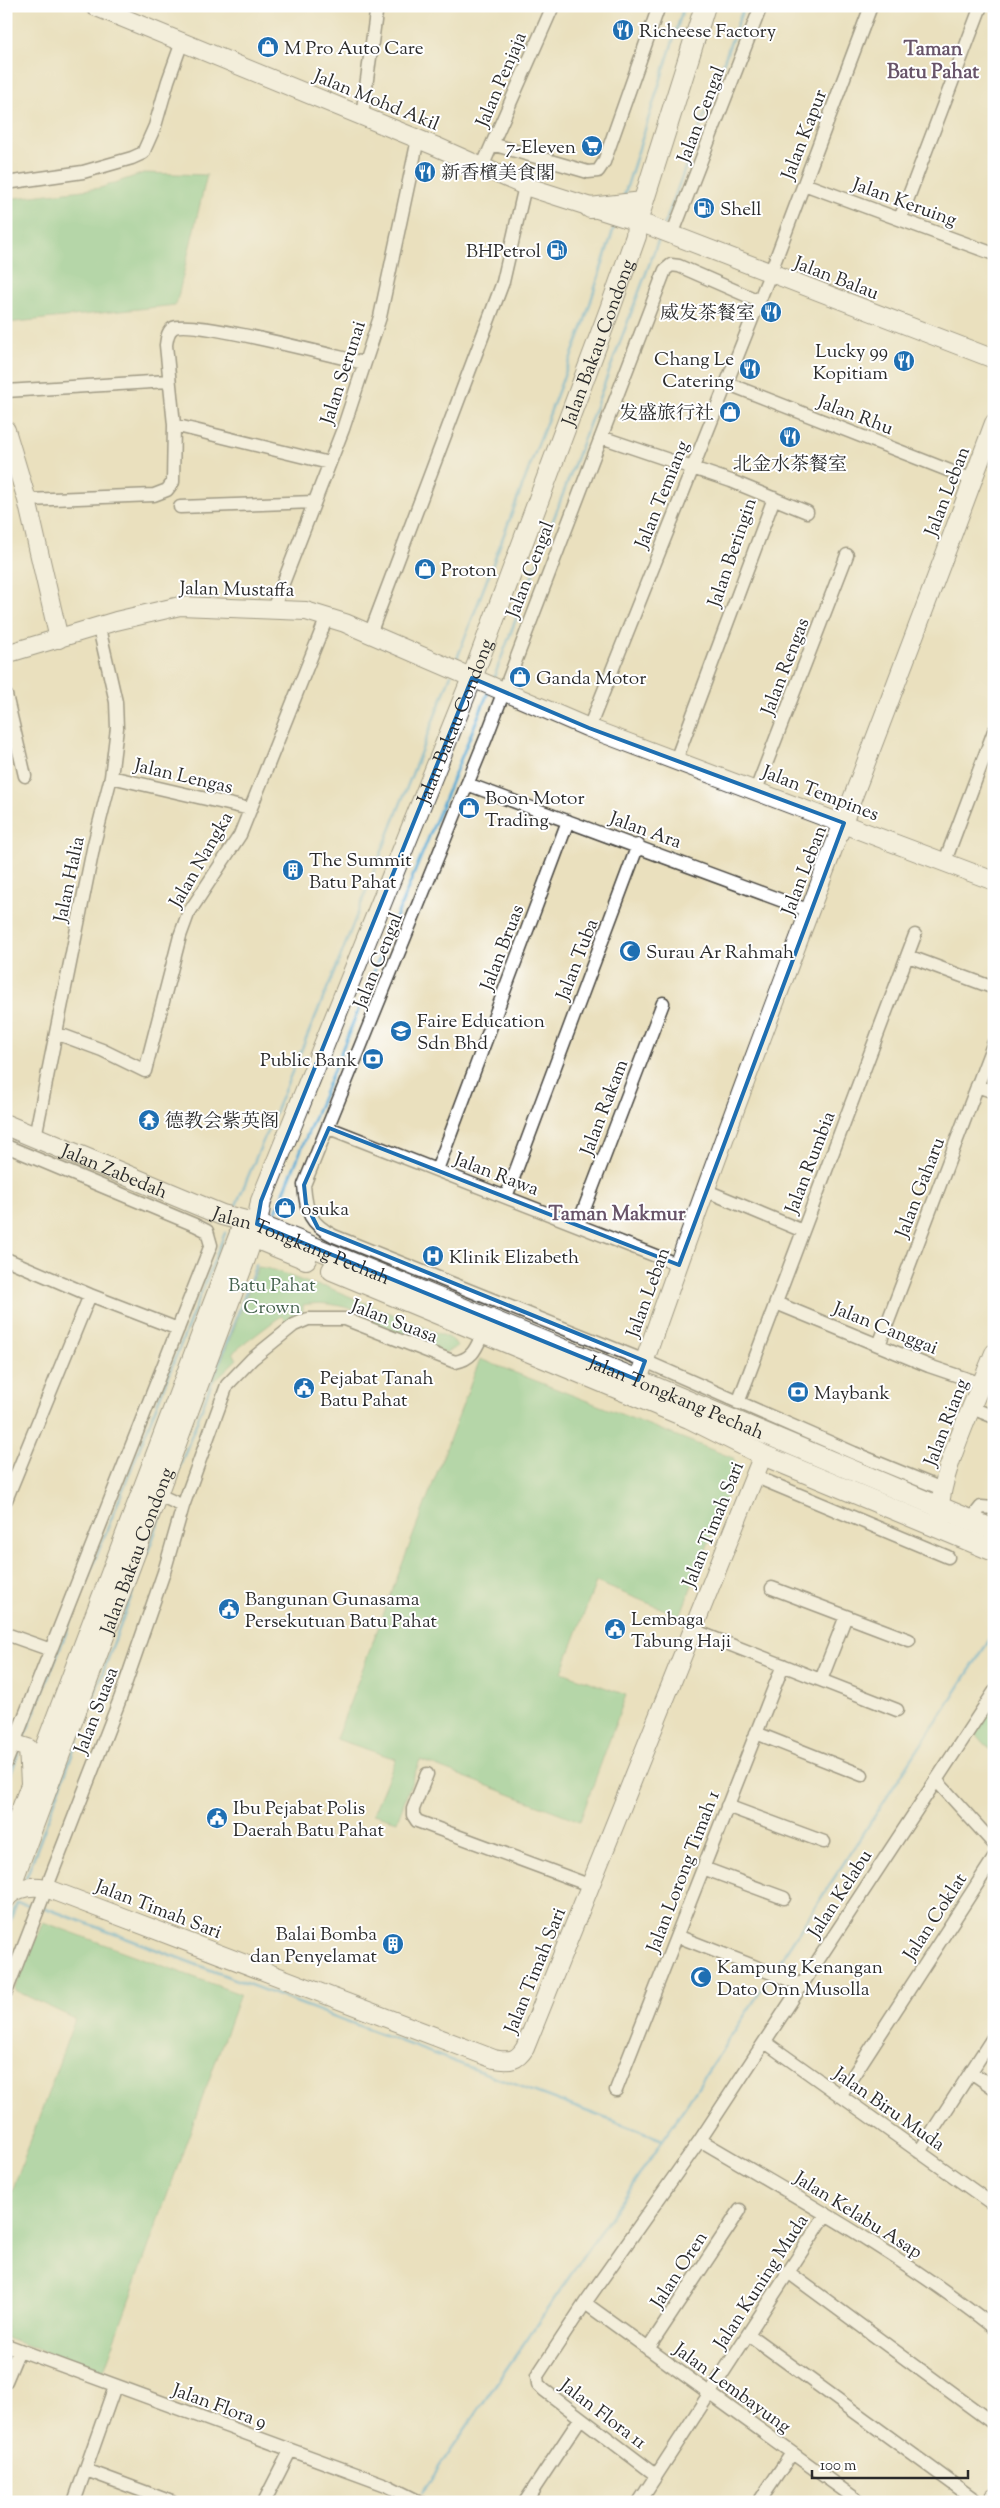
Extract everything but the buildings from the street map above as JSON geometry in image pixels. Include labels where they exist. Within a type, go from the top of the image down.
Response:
[{"type":"main road","name":"Jalan Bakau Condong","points":[[646,223],[705,6]]},
{"type":"main road","name":"Jalan Bakau Condong","points":[[6,1851],[52,1728],[249,1228],[474,679],[646,223],[717,6]]},
{"type":"main road","points":[[590,208],[646,223]]},
{"type":"main road","name":"Jalan Zabedah","points":[[6,1125],[222,1215]]},
{"type":"main road","name":"Jalan Tongkang Pechah","points":[[222,1215],[344,1274],[694,1421],[763,1455],[994,1551]]},
{"type":"main road","name":"Jalan Bakau Condong","points":[[9,1894],[170,1500],[245,1259],[249,1228]]},
{"type":"main road","name":"Jalan Tongkang Pechah","points":[[249,1228],[638,1380],[734,1411],[815,1456],[941,1498],[970,1521],[994,1530]]},
{"type":"main road","points":[[245,1259],[252,1254],[269,1255],[326,1273],[344,1274]]},
{"type":"main road","points":[[638,1380],[638,1386],[642,1391],[686,1410],[694,1421]]},
{"type":"main road","points":[[734,1411],[738,1432],[760,1444],[763,1455],[773,1450],[801,1457],[815,1456]]},
{"type":"street","name":"Jalan Mohd Akil","points":[[94,6],[418,139],[525,186],[590,208]]},
{"type":"street","points":[[362,116],[377,6]]},
{"type":"street","name":"Jalan Penjaja","points":[[482,167],[553,6]]},
{"type":"street","points":[[492,144],[588,172],[598,171],[604,162],[659,6]]},
{"type":"street","name":"Jalan Cengal","points":[[646,223],[761,6]]},
{"type":"street","name":"Jalan Kapur","points":[[770,274],[871,6]]},
{"type":"street","points":[[900,219],[981,6]]},
{"type":"street","points":[[6,183],[90,170],[143,153],[155,126],[182,42]]},
{"type":"street","name":"Jalan Serunai","points":[[273,609],[343,429],[384,300],[418,139]]},
{"type":"street","name":"Jalan Keruing","points":[[804,184],[994,254]]},
{"type":"street","points":[[370,634],[503,282],[525,186]]},
{"type":"street","name":"Jalan Balau","points":[[646,223],[770,274],[994,359]]},
{"type":"street","name":"Jalan Cengal","points":[[759,301],[679,266],[671,265],[665,270],[601,437],[474,679],[467,784],[329,1128],[304,1185],[306,1204],[318,1228],[508,1308],[644,1361],[734,1411],[941,1498]]},
{"type":"street","name":"Jalan Temiang","points":[[589,728],[770,274]]},
{"type":"street","points":[[27,500],[154,495],[167,490],[173,482],[174,425],[168,381],[167,336],[172,328],[180,326],[211,329],[364,363]]},
{"type":"street","points":[[6,391],[168,381]]},
{"type":"street","name":"Jalan Rhu","points":[[726,383],[973,480]]},
{"type":"street","name":"Jalan Leban","points":[[638,1380],[760,1040],[994,424]]},
{"type":"street","points":[[174,425],[329,463]]},
{"type":"street","points":[[6,430],[27,500],[59,639]]},
{"type":"street","name":"Jalan Beringin","points":[[601,437],[774,498],[676,760]]},
{"type":"street","points":[[774,498],[807,512]]},
{"type":"street","points":[[180,507],[314,502]]},
{"type":"street","name":"Jalan Rengas","points":[[756,790],[847,555]]},
{"type":"street","name":"Jalan Mustaffa","points":[[6,654],[99,628],[116,621],[180,606],[306,611],[370,634],[589,728]]},
{"type":"street","name":"Jalan Nangka","points":[[56,1033],[102,1050],[145,1070],[180,936],[188,914],[197,897],[226,859],[240,835],[327,617]]},
{"type":"street","name":"Jalan Halia","points":[[35,1137],[94,844],[111,777],[118,715],[99,628]]},
{"type":"street","points":[[6,695],[25,776]]},
{"type":"street","name":"Jalan Tempines","points":[[589,728],[994,881]]},
{"type":"street","points":[[945,861],[994,731]]},
{"type":"street","name":"Jalan Lengas","points":[[111,777],[250,809]]},
{"type":"street","name":"Jalan Ara","points":[[467,784],[638,845],[810,911]]},
{"type":"street","name":"Jalan Bruas","points":[[437,1170],[568,821]]},
{"type":"street","name":"Jalan Tuba","points":[[506,1197],[638,845]]},
{"type":"street","name":"Jalan Rumbia","points":[[734,1411],[915,935]]},
{"type":"street","points":[[908,956],[994,988]]},
{"type":"street","name":"Jalan Rakam","points":[[578,1225],[663,1003]]},
{"type":"street","name":"Jalan Gaharu","points":[[878,1346],[994,1042]]},
{"type":"street","points":[[977,1086],[994,1092]]},
{"type":"street","name":"Jalan Rawa","points":[[329,1128],[679,1265]]},
{"type":"street","points":[[6,1146],[195,1225],[206,1231],[211,1245],[51,1650],[18,1744],[6,1763]]},
{"type":"street","points":[[707,1191],[803,1231]]},
{"type":"street","points":[[6,1259],[90,1295],[178,1329]]},
{"type":"street","points":[[6,1500],[90,1295]]},
{"type":"street","name":"Jalan Canggai","points":[[776,1303],[878,1346],[982,1384]]},
{"type":"street","name":"Jalan Suasa","points":[[6,1992],[33,1921],[41,1891],[126,1682],[170,1500],[228,1386],[252,1359],[294,1326],[308,1319],[345,1319],[455,1362],[465,1360],[473,1354],[483,1333]]},
{"type":"street","name":"Jalan Riang","points":[[941,1498],[959,1439],[994,1353]]},
{"type":"street","points":[[972,1408],[994,1417]]},
{"type":"street","name":"Jalan Timah Sari","points":[[41,1891],[494,2059],[508,2062],[519,2058],[526,2048],[589,1885],[763,1455]]},
{"type":"street","points":[[754,1476],[948,1557]]},
{"type":"street","points":[[941,1498],[940,1516],[950,1533]]},
{"type":"street","points":[[970,1521],[981,1507],[994,1508]]},
{"type":"street","points":[[772,1588],[909,1640]]},
{"type":"street","points":[[821,1680],[846,1616]]},
{"type":"street","points":[[692,1630],[897,1710]]},
{"type":"street","points":[[6,1634],[51,1650]]},
{"type":"street","name":"Jalan Lorong Timah 1","points":[[616,2090],[782,1665]]},
{"type":"street","name":"Jalan Kelabu","points":[[537,2376],[585,2303],[700,2140],[994,1692]]},
{"type":"street","points":[[18,1744],[52,1728]]},
{"type":"street","points":[[756,1733],[862,1775]]},
{"type":"street","points":[[18,1744],[30,1789]]},
{"type":"street","points":[[427,1774],[413,1809],[413,1815],[418,1821],[589,1885]]},
{"type":"street","points":[[936,1780],[994,1844]]},
{"type":"street","points":[[727,1806],[824,1842]]},
{"type":"street","name":"Jalan Coklat","points":[[840,2096],[994,1858]]},
{"type":"street","points":[[703,1868],[784,1898]]},
{"type":"street","points":[[9,1894],[41,1891]]},
{"type":"street","points":[[677,1936],[802,1985]]},
{"type":"street","points":[[919,2152],[994,2036]]},
{"type":"street","name":"Jalan Biru Muda","points":[[765,2042],[994,2204]]},
{"type":"street","points":[[971,2072],[994,2088]]},
{"type":"street","name":"Jalan Kelabu Asap","points":[[700,2140],[826,2214],[905,2264],[994,2328]]},
{"type":"street","name":"Jalan Oren","points":[[648,2349],[740,2210]]},
{"type":"street","name":"Jalan Kuning Muda","points":[[639,2502],[826,2214]]},
{"type":"street","points":[[788,2272],[994,2424]]},
{"type":"street","name":"Jalan Lembayung","points":[[585,2303],[860,2502]]},
{"type":"street","points":[[748,2334],[978,2502]]},
{"type":"street","points":[[6,2381],[12,2347]]},
{"type":"street","name":"Jalan Flora 9","points":[[12,2347],[386,2485],[420,2502]]},
{"type":"street","name":"Jalan Flora 11","points":[[537,2376],[538,2384],[544,2390],[656,2475]]},
{"type":"street","points":[[74,2502],[115,2386]]},
{"type":"street","points":[[525,2502],[580,2419]]},
{"type":"street","points":[[264,2502],[290,2451]]},
{"type":"street","points":[[759,2502],[792,2453]]},
{"type":"street","points":[[86,2470],[168,2501]]},
{"type":"street","points":[[991,2502],[994,2497]]},
{"type":"highlighted area","points":[[472,678],[589,728],[844,823],[679,1265],[329,1128],[304,1185],[306,1204],[318,1228],[645,1361],[638,1380],[257,1224],[261,1201]]},
{"type":"green space","points":[[144,173],[207,175],[176,305],[7,323],[6,199],[100,188]]},
{"type":"green space","name":"Batu Pahat Crown","points":[[258,1267],[267,1268],[318,1286],[327,1287],[450,1338],[458,1346],[445,1353],[372,1326],[374,1318],[357,1311],[331,1304],[303,1305],[303,1314],[289,1323],[281,1316],[232,1353],[237,1359],[213,1382]]},
{"type":"green space","points":[[480,1359],[733,1458],[737,1470],[680,1616],[596,1582],[562,1672],[626,1695],[580,1821],[420,1760],[397,1821],[373,1814],[396,1759],[336,1739]]},
{"type":"green space","points":[[994,1693],[994,1754],[971,1728]]},
{"type":"green space","points":[[43,1922],[240,1994],[103,2373],[6,2338],[6,2208],[75,2019],[14,1990]]},
{"type":"waterway","points":[[624,196],[684,6]]},
{"type":"waterway","points":[[664,226],[744,6]]},
{"type":"waterway","points":[[455,664],[584,323],[616,221]]},
{"type":"waterway","points":[[493,680],[660,236]]},
{"type":"waterway","points":[[234,1210],[338,963],[451,675]]},
{"type":"waterway","points":[[272,1221],[489,690]]},
{"type":"waterway","points":[[23,1741],[225,1233]]},
{"type":"waterway","points":[[169,1495],[256,1265]]},
{"type":"waterway","points":[[25,1881],[166,1503]]},
{"type":"waterway","points":[[774,1970],[994,1633]]},
{"type":"waterway","points":[[6,1787],[19,1752]]},
{"type":"waterway","points":[[6,1931],[17,1903],[37,1906]]},
{"type":"waterway","points":[[43,1907],[663,2140]]},
{"type":"waterway","points":[[422,2492],[663,2140],[771,1975]]},
{"type":"place","name":"Richeese Factory","points":[[623,30]]},
{"type":"place","name":"M Pro Auto Care","points":[[268,47]]},
{"type":"place","name":"7-Eleven","points":[[592,146]]},
{"type":"place","name":"新香檳美食閣","points":[[425,172]]},
{"type":"place","name":"Shell","points":[[704,208]]},
{"type":"place","name":"BHPetrol","points":[[557,250]]},
{"type":"place","name":"威发茶餐室","points":[[771,312]]},
{"type":"place","name":"Lucky 99 Kopitiam","points":[[904,361]]},
{"type":"place","name":"Chang Le Catering","points":[[750,369]]},
{"type":"place","name":"发盛旅行社","points":[[730,412]]},
{"type":"place","name":"北金水茶餐室","points":[[790,437]]},
{"type":"place","name":"Proton","points":[[425,569]]},
{"type":"place","name":"Ganda Motor","points":[[520,677]]},
{"type":"place","name":"Boon Motor Trading","points":[[469,808]]},
{"type":"place","name":"The Summit Batu Pahat","points":[[293,870]]},
{"type":"place","name":"Surau Ar Rahmah","points":[[630,951]]},
{"type":"place","name":"Faire Education Sdn Bhd","points":[[401,1031]]},
{"type":"place","name":"Public Bank","points":[[373,1059]]},
{"type":"place","name":"德教会紫英阁","points":[[149,1120]]},
{"type":"place","name":"osuka","points":[[285,1208]]},
{"type":"place","name":"Klinik Elizabeth","points":[[433,1256]]},
{"type":"place","name":"Pejabat Tanah Batu Pahat","points":[[304,1388]]},
{"type":"place","name":"Maybank","points":[[798,1392]]},
{"type":"place","name":"Bangunan Gunasama Persekutuan Batu Pahat","points":[[229,1609]]},
{"type":"place","name":"Lembaga Tabung Haji","points":[[615,1629]]},
{"type":"place","name":"Ibu Pejabat Polis Daerah Batu Pahat","points":[[217,1818]]},
{"type":"place","name":"Balai Bomba dan Penyelamat","points":[[393,1944]]},
{"type":"place","name":"Kampung Kenangan Dato Onn Musolla","points":[[701,1977]]},
{"type":"district","name":"Taman Batu Pahat","points":[[933,60]]},
{"type":"district","name":"Taman Makmur","points":[[617,1213]]}]
